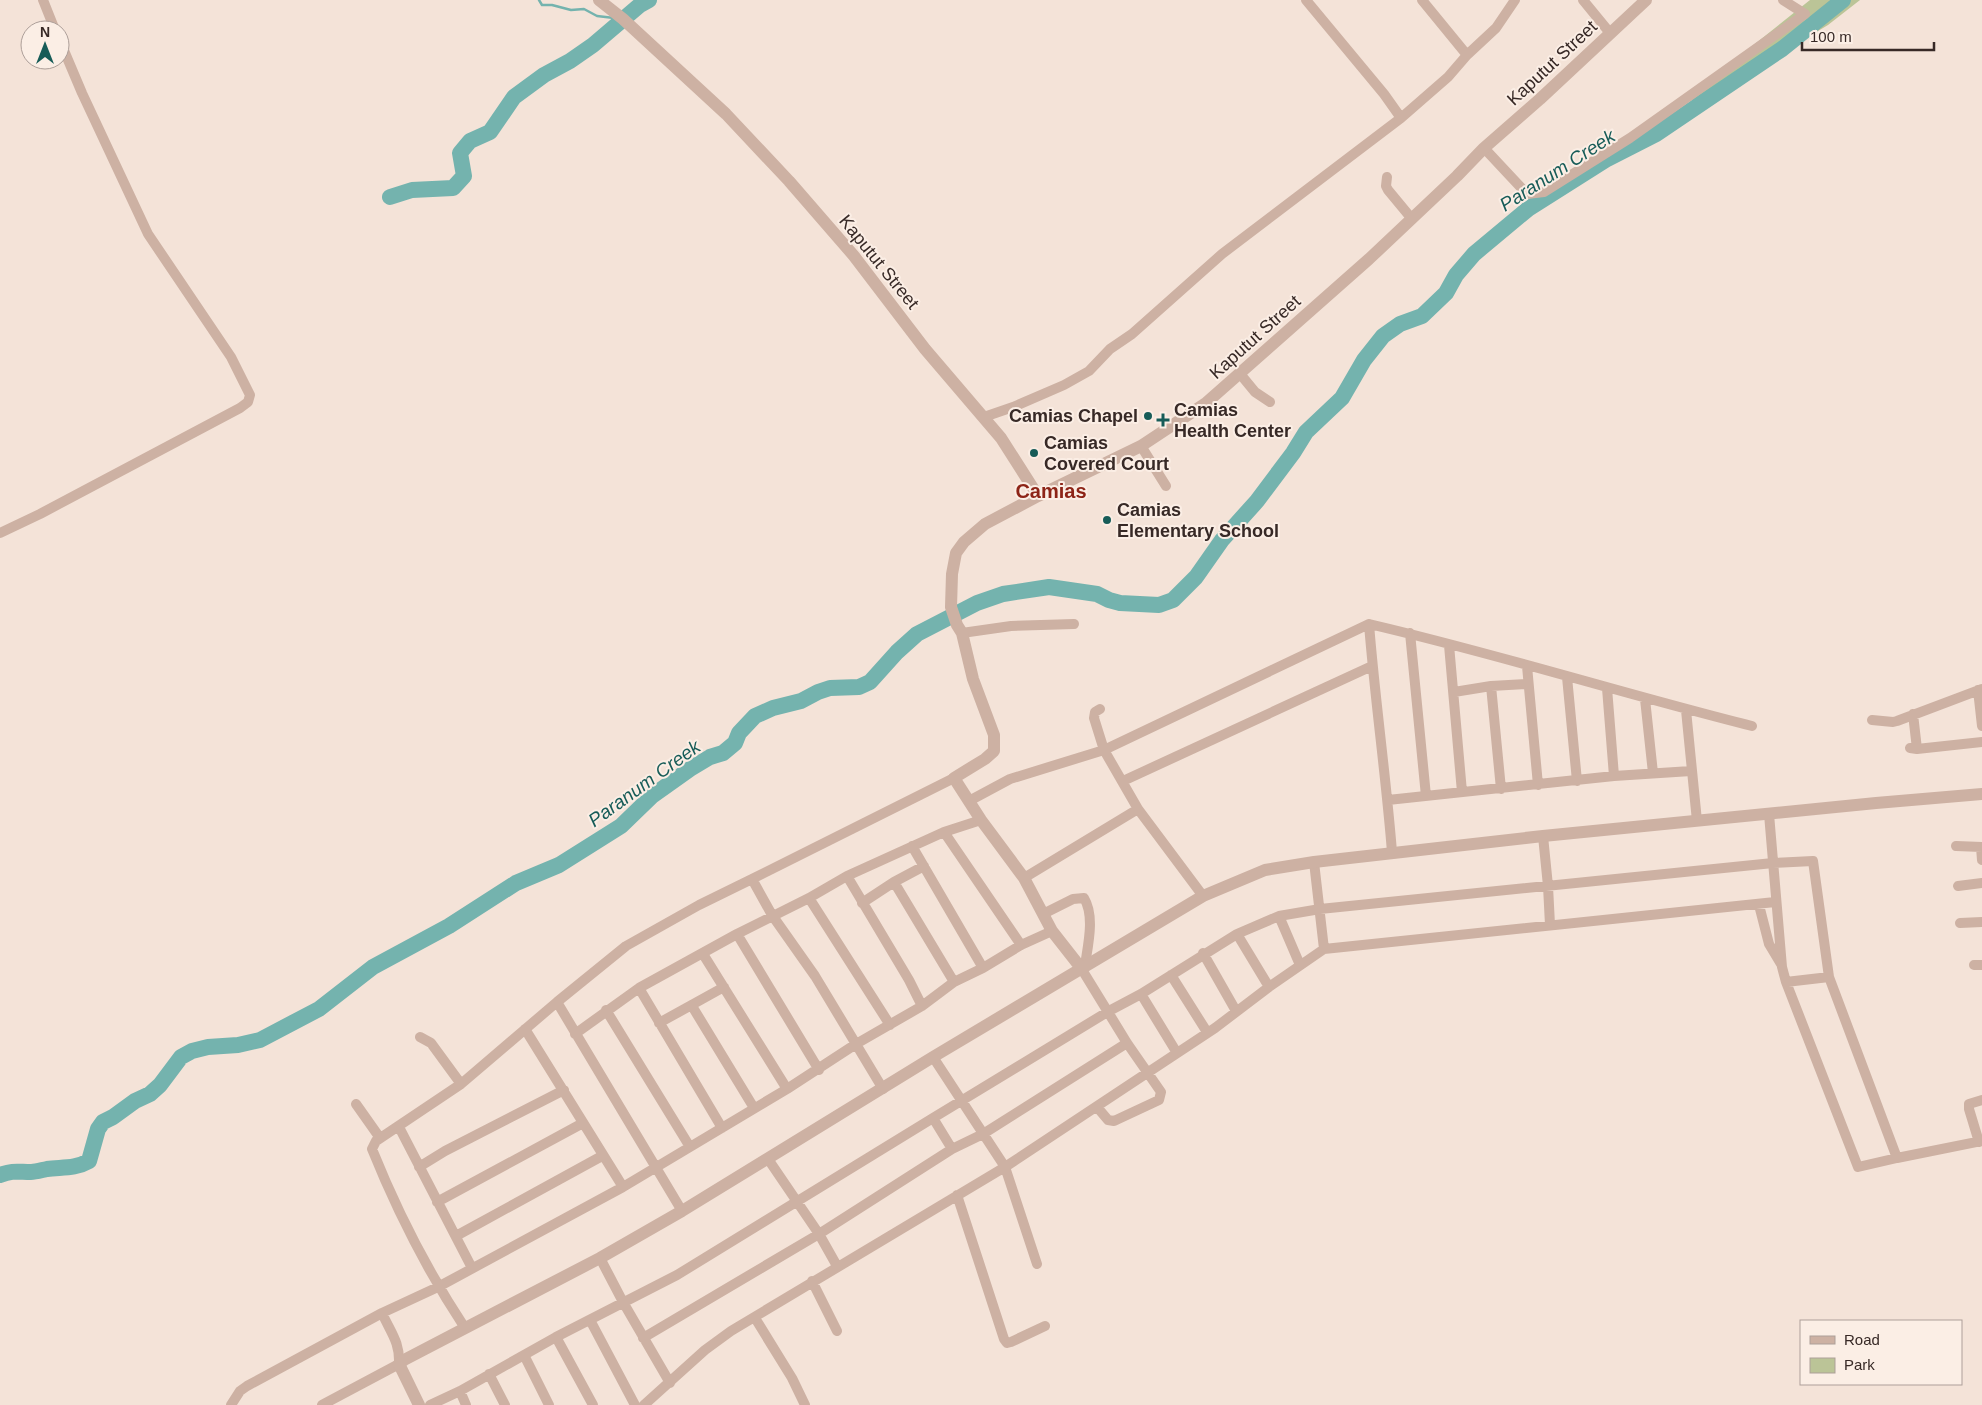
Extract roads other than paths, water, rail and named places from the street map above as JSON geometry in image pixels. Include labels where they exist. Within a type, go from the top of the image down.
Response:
[{"type":"street","points":[[43,0],[51,20]]},
{"type":"street","name":"Kaputut Street","points":[[599,0],[648,41],[726,114],[789,181],[854,256],[925,349],[1001,438],[1038,496],[1142,446],[1206,403],[1240,375],[1412,219],[1484,148],[1540,99],[1646,0]]},
{"type":"street","points":[[1306,0],[1384,94],[1401,118]]},
{"type":"street","points":[[1422,0],[1467,55]]},
{"type":"street","points":[[984,417],[1064,385],[1089,370],[1110,349],[1132,334],[1222,254],[1401,118],[1448,77],[1467,55],[1496,28],[1515,0]]},
{"type":"street","points":[[1583,0],[1610,33]]},
{"type":"street","points":[[1484,148],[1527,194],[1544,192],[1630,138],[1805,14],[1783,0]]},
{"type":"street","points":[[0,533],[40,514],[240,408],[248,402],[250,395],[231,357],[148,234],[70,65]]},
{"type":"street","points":[[1387,177],[1386,186],[1388,190],[1412,219]]},
{"type":"street","points":[[1240,375],[1255,392],[1270,402]]},
{"type":"street","points":[[1142,446],[1166,486]]},
{"type":"street","points":[[465,1328],[438,1287],[372,1149],[376,1142],[461,1084],[556,1002],[626,946],[699,905],[954,778],[994,751],[994,735],[973,679],[960,629],[951,607],[952,574],[956,553],[964,542],[985,524],[1038,496]]},
{"type":"street","points":[[960,629],[1074,624]]},
{"type":"street","points":[[1369,624],[1392,852]]},
{"type":"street","points":[[969,801],[1010,779],[1104,750],[1369,624],[1410,633],[1645,699],[1752,726]]},
{"type":"street","points":[[1410,633],[1426,796]]},
{"type":"street","points":[[1449,645],[1462,792]]},
{"type":"street","points":[[1123,781],[1372,666]]},
{"type":"street","points":[[1527,666],[1538,785]]},
{"type":"street","points":[[1568,677],[1577,781]]},
{"type":"street","points":[[1454,692],[1491,686],[1528,684]]},
{"type":"street","points":[[1491,686],[1501,789]]},
{"type":"street","points":[[1607,688],[1614,776]]},
{"type":"street","points":[[1872,720],[1892,722],[1980,690],[1982,726]]},
{"type":"street","points":[[1645,699],[1653,773]]},
{"type":"street","points":[[1100,709],[1096,712],[1094,718],[1104,750],[1138,810],[1202,896]]},
{"type":"street","points":[[1686,710],[1697,821]]},
{"type":"street","points":[[1913,714],[1914,749],[1982,742]]},
{"type":"street","points":[[1388,800],[1614,776],[1691,771]]},
{"type":"street","points":[[954,778],[981,820],[1024,878],[1052,931],[1083,967],[1127,1043],[1161,1092],[1159,1100],[1114,1121],[1108,1120],[1097,1107]]},
{"type":"street","points":[[322,1405],[600,1258],[682,1211],[933,1057],[1202,896],[1265,870],[1392,852],[1982,794]]},
{"type":"street","points":[[1024,878],[1138,810]]},
{"type":"street","points":[[1770,814],[1782,966],[1786,982],[1858,1168],[1980,1141],[1969,1104],[1982,1100]]},
{"type":"street","points":[[575,1034],[639,988],[847,876],[944,832],[981,820]]},
{"type":"street","points":[[944,832],[1021,945]]},
{"type":"street","points":[[1543,836],[1550,925]]},
{"type":"street","points":[[912,846],[983,968]]},
{"type":"street","points":[[1956,846],[1981,847],[1982,860]]},
{"type":"street","points":[[430,1405],[460,1391],[556,1337],[677,1275],[1237,934],[1279,916],[1320,909],[1773,863],[1813,861],[1829,977],[1897,1158]]},
{"type":"street","points":[[1314,862],[1324,949]]},
{"type":"street","points":[[862,903],[894,882],[924,866]]},
{"type":"street","points":[[847,876],[909,980],[922,1006]]},
{"type":"street","points":[[752,879],[772,916],[815,976],[883,1089]]},
{"type":"street","points":[[894,882],[954,982]]},
{"type":"street","points":[[1958,886],[1982,883]]},
{"type":"street","points":[[808,898],[890,1025]]},
{"type":"street","points":[[1043,914],[1073,899],[1084,898],[1089,906],[1089,941],[1083,967]]},
{"type":"street","points":[[644,1405],[706,1350],[731,1331],[1005,1167],[1215,1028],[1269,987],[1324,949],[1776,902]]},
{"type":"street","points":[[1759,905],[1769,944],[1782,966]]},
{"type":"street","points":[[1279,916],[1300,965]]},
{"type":"street","points":[[1960,923],[1982,922]]},
{"type":"street","points":[[231,1405],[240,1391],[247,1386],[382,1314],[438,1287],[623,1187],[819,1070],[856,1044],[922,1006],[954,982],[983,968],[1021,945],[1052,931]]},
{"type":"street","points":[[737,934],[819,1070]]},
{"type":"street","points":[[1237,934],[1269,987]]},
{"type":"street","points":[[1203,953],[1236,1011]]},
{"type":"street","points":[[703,954],[787,1089]]},
{"type":"street","points":[[1171,975],[1207,1032]]},
{"type":"street","points":[[1786,982],[1829,977]]},
{"type":"street","points":[[659,1023],[724,987]]},
{"type":"street","points":[[639,988],[722,1128]]},
{"type":"street","points":[[1141,994],[1177,1053]]},
{"type":"street","points":[[556,1002],[682,1211]]},
{"type":"street","points":[[692,1006],[754,1108]]},
{"type":"street","points":[[606,1010],[690,1147]]},
{"type":"street","points":[[525,1029],[564,1090],[602,1156],[623,1187]]},
{"type":"street","points":[[420,1037],[432,1043],[461,1084]]},
{"type":"street","points":[[643,1338],[819,1234],[952,1149],[983,1134],[1127,1043]]},
{"type":"street","points":[[933,1057],[1005,1167],[1037,1264]]},
{"type":"street","points":[[419,1167],[445,1151],[564,1090]]},
{"type":"street","points":[[356,1104],[380,1138]]},
{"type":"street","points":[[933,1118],[952,1149]]},
{"type":"street","points":[[438,1202],[583,1123]]},
{"type":"street","points":[[399,1127],[472,1268]]},
{"type":"street","points":[[456,1236],[602,1156]]},
{"type":"street","points":[[768,1159],[819,1234],[837,1266]]},
{"type":"street","points":[[957,1194],[1004,1339],[1007,1343],[1011,1342],[1045,1326]]},
{"type":"street","points":[[600,1258],[643,1338],[670,1383]]},
{"type":"street","points":[[812,1281],[837,1331]]},
{"type":"street","points":[[382,1314],[398,1344],[400,1351],[398,1364],[419,1405]]},
{"type":"street","points":[[755,1318],[792,1378],[805,1405]]},
{"type":"street","points":[[590,1320],[635,1405]]},
{"type":"street","points":[[556,1337],[593,1405]]},
{"type":"street","points":[[524,1355],[549,1405]]},
{"type":"street","points":[[489,1374],[505,1405]]},
{"type":"street","points":[[460,1391],[466,1405]]},
{"type":"waterway","points":[[539,0],[542,5],[552,5],[571,10],[584,9],[597,16],[614,18]]},
{"type":"waterway","points":[[390,197],[412,190],[453,188],[464,176],[460,153],[470,141],[490,132],[514,97],[544,75],[570,61],[593,45],[640,5],[649,0]]},
{"type":"waterway","name":"Paranum Creek","points":[[0,1175],[12,1172],[33,1172],[74,1167],[84,1164],[89,1161],[98,1129],[103,1122],[135,1101],[150,1094],[160,1085],[181,1057],[192,1051],[208,1047],[238,1045],[260,1040],[319,1009],[373,967],[449,926],[516,883],[559,865],[621,826],[652,796],[690,769],[710,757],[723,753],[735,743],[739,733],[755,716],[773,708],[801,701],[830,688],[859,687],[870,682],[897,652],[917,634],[977,603],[1003,594],[1049,587],[1097,594],[1120,603],[1159,605],[1173,600],[1196,577],[1222,540],[1257,501],[1293,453],[1306,432],[1342,398],[1364,360],[1383,336],[1400,324],[1422,316],[1446,293],[1456,275],[1474,254],[1528,209],[1607,159],[1656,134],[1782,49],[1843,0]]},
{"type":"place","name":"Camias Chapel","points":[[1148,416]]},
{"type":"place","name":"Camias Health Center","points":[[1163,420]]},
{"type":"place","name":"Camias Covered Court","points":[[1034,453]]},
{"type":"place","name":"Camias Elementary School","points":[[1107,520]]},
{"type":"district","name":"Camias","points":[[1051,491]]}]
